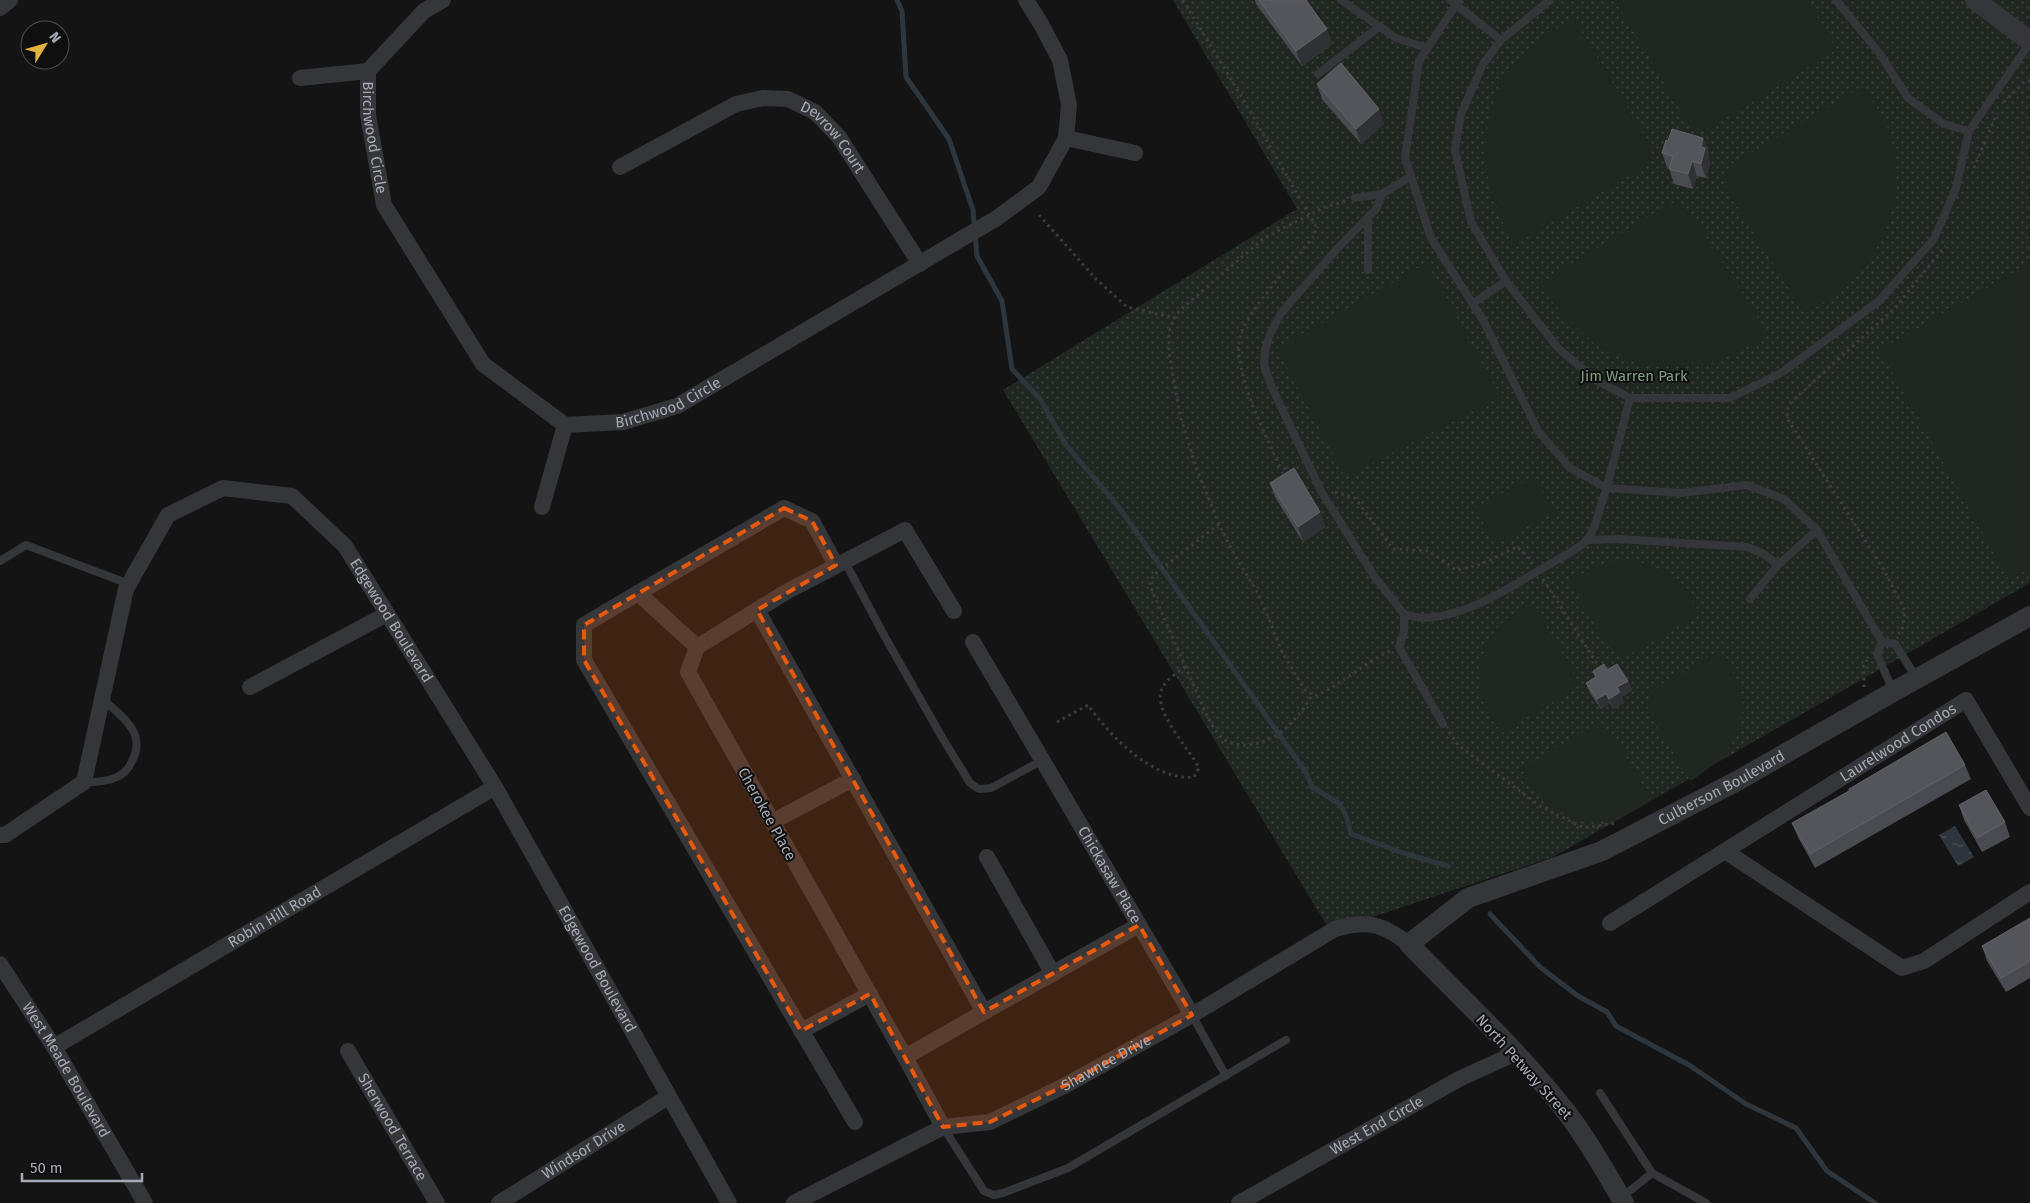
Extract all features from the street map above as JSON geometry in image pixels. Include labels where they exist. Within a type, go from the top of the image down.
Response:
[{"type":"street","points":[[0,8],[10,0]]},
{"type":"street","name":"Birchwood Circle","points":[[443,0],[424,11],[368,71],[368,115],[384,205],[483,364],[564,425],[623,422],[677,406],[997,218],[1039,187],[1066,138],[1069,105],[1060,60],[1026,0]]},
{"type":"street","points":[[1974,0],[2030,42]]},
{"type":"street","points":[[300,78],[368,71]]},
{"type":"street","name":"Devrow Court","points":[[620,167],[736,104],[763,98],[788,99],[815,112],[839,137],[920,264]]},
{"type":"street","points":[[1066,138],[1135,153]]},
{"type":"street","points":[[542,507],[564,425]]},
{"type":"street","name":"Edgewood Boulevard","points":[[82,784],[129,584],[168,515],[223,488],[292,496],[345,546],[495,787],[729,1203]]},
{"type":"street","points":[[840,562],[812,521],[784,508],[584,625],[584,660],[855,1122]]},
{"type":"street","points":[[638,593],[697,647],[756,610],[840,562],[905,530],[954,611]]},
{"type":"street","points":[[756,610],[984,1012]]},
{"type":"street","points":[[250,687],[387,614]]},
{"type":"street","name":"Culberson Boulevard","points":[[1408,944],[1468,898],[1602,851],[1737,781],[1916,678],[2030,616]]},
{"type":"street","name":"Chickasaw Place","points":[[973,642],[1192,1015]]},
{"type":"street","name":"Cherokee Place","points":[[697,647],[688,672],[870,994],[943,1128]]},
{"type":"street","name":"Laurelwood Condos","points":[[1610,923],[1966,700],[2030,807]]},
{"type":"street","points":[[772,822],[853,780]]},
{"type":"street","points":[[0,835],[4,835],[82,784]]},
{"type":"street","name":"Robin Hill Road","points":[[54,1047],[495,787]]},
{"type":"street","points":[[1725,851],[1902,968],[1924,962],[2030,892]]},
{"type":"street","points":[[987,857],[1053,974]]},
{"type":"street","name":"Shawnee Drive","points":[[794,1203],[943,1128],[990,1122],[1066,1085],[1192,1015],[1335,930],[1353,924],[1370,924],[1393,932],[1408,944]]},
{"type":"street","points":[[905,1057],[1139,925]]},
{"type":"street","name":"North Petway Street","points":[[1408,944],[1516,1054],[1568,1113],[1596,1155],[1620,1201]]},
{"type":"street","name":"West Meade Boulevard","points":[[0,964],[54,1047],[145,1203]]},
{"type":"street","points":[[801,1031],[870,994]]},
{"type":"street","name":"Sherwood Terrace","points":[[348,1051],[437,1203]]},
{"type":"street","name":"West End Circle","points":[[1239,1203],[1459,1079],[1516,1054]]},
{"type":"street","name":"Windsor Drive","points":[[499,1203],[668,1097]]},
{"type":"lane","points":[[1341,0],[1396,38],[1427,48]]},
{"type":"lane","points":[[1550,0],[1501,40],[1483,64],[1461,114],[1455,150],[1471,222],[1506,281],[1558,348],[1598,381],[1630,398],[1730,398],[1781,373],[1879,301],[1934,239],[1956,188],[1969,130],[2030,42]]},
{"type":"lane","points":[[1836,0],[1880,54],[1908,98],[1944,124],[1969,130]]},
{"type":"lane","points":[[1501,40],[1455,2],[1419,61],[1405,158],[1431,238],[1483,320],[1538,431],[1570,468],[1607,488],[1681,493],[1747,485],[1784,499],[1817,530],[1882,642]]},
{"type":"lane","points":[[1318,74],[1380,26]]},
{"type":"lane","points":[[1355,198],[1382,194],[1411,176]]},
{"type":"lane","points":[[1382,194],[1376,209],[1368,219],[1337,249],[1281,313],[1270,334],[1265,350],[1264,366],[1316,481],[1374,576],[1404,614],[1411,617],[1432,617],[1454,613],[1480,602],[1538,571],[1587,540],[1594,528],[1607,488],[1630,398]]},
{"type":"lane","points":[[1368,219],[1368,270]]},
{"type":"lane","points":[[1472,304],[1506,281]]},
{"type":"lane","points":[[1750,598],[1778,565],[1817,530]]},
{"type":"lane","points":[[1587,540],[1618,539],[1747,547],[1764,554],[1778,565]]},
{"type":"lane","points":[[0,561],[26,546],[129,584]]},
{"type":"lane","points":[[840,562],[890,646],[942,740],[970,783],[979,788],[991,788],[1043,760]]},
{"type":"lane","points":[[1404,614],[1404,632],[1399,647],[1443,724]]},
{"type":"lane","points":[[1882,642],[1895,644],[1916,678]]},
{"type":"lane","points":[[1882,642],[1877,654],[1893,691]]},
{"type":"lane","points":[[82,784],[115,778],[124,774],[137,753],[136,734],[123,718],[102,699]]},
{"type":"lane","points":[[1192,1015],[1226,1076]]},
{"type":"lane","points":[[943,1128],[984,1191],[994,1195],[1068,1168],[1286,1040]]},
{"type":"lane","points":[[1600,1093],[1652,1173],[1706,1203]]},
{"type":"lane","points":[[1620,1201],[1652,1173]]},
{"type":"path","points":[[1183,0],[1243,98],[1315,225],[1315,235],[1249,317],[1240,337],[1241,365],[1247,391],[1280,467],[1310,477],[1328,490],[1355,498],[1393,549],[1429,551],[1456,570],[1479,564],[1517,547],[1528,556],[1599,667]]},
{"type":"path","points":[[1973,171],[1999,108],[2025,81],[2030,81]]},
{"type":"path","points":[[1355,198],[1323,208],[1264,238],[1192,299],[1175,318],[1169,332],[1169,352],[1180,415],[1196,470],[1235,556],[1259,595],[1282,652],[1305,690],[1315,696],[1332,689],[1380,656],[1399,647]]},
{"type":"path","points":[[1039,215],[1096,278],[1127,307],[1175,318]]},
{"type":"path","points":[[1859,693],[1866,686],[1864,666],[1872,652],[1882,642],[1902,630],[1905,611],[1884,570],[1786,418],[1788,405],[1896,307],[1943,250],[1946,242]]},
{"type":"path","points":[[1219,524],[1155,574],[1150,581],[1150,586],[1206,716],[1216,731],[1226,741],[1241,745],[1265,742],[1274,737],[1299,715],[1313,694]]},
{"type":"path","points":[[1057,722],[1088,704],[1114,737],[1138,757],[1170,775],[1187,778],[1194,777],[1199,768],[1163,712],[1160,702],[1161,691],[1170,679],[1186,667]]},
{"type":"path","points":[[1443,724],[1458,745],[1540,806],[1584,828],[1620,822]]},
{"type":"highlighted area","points":[[784,508],[812,521],[836,565],[757,610],[984,1012],[1139,925],[1192,1015],[1066,1085],[990,1122],[943,1127],[870,994],[801,1031],[584,660],[584,625]]},
{"type":"green space","name":"Jim Warren Park","points":[[1173,0],[2030,0],[2030,583],[1553,857],[1330,931],[1003,390],[1297,209]]},
{"type":"green space","points":[[1615,0],[1801,0],[1821,23],[1836,50],[1710,128],[1700,129],[1686,120]]},
{"type":"green space","points":[[1573,17],[1649,143],[1651,157],[1646,165],[1637,171],[1513,245],[1495,203],[1486,170],[1485,145],[1492,106],[1501,83],[1518,60]]},
{"type":"green space","points":[[1861,87],[1876,106],[1890,132],[1897,191],[1883,237],[1873,254],[1853,279],[1832,297],[1804,313],[1728,191],[1725,176],[1734,163]]},
{"type":"green space","points":[[1670,203],[1682,205],[1691,213],[1768,334],[1740,351],[1710,363],[1652,364],[1634,362],[1620,357],[1593,342],[1580,331],[1539,284]]},
{"type":"green space","points":[[1427,263],[1500,397],[1345,477],[1277,348]]},
{"type":"green space","points":[[2030,263],[2030,568],[2009,580],[1880,350]]},
{"type":"green space","points":[[1534,476],[1554,512],[1496,545],[1475,508]]},
{"type":"green space","points":[[1628,560],[1652,566],[1671,577],[1686,592],[1700,613],[1635,652],[1623,654],[1614,652],[1608,646],[1569,581],[1604,564]]},
{"type":"green space","points":[[1531,602],[1571,667],[1574,682],[1566,694],[1502,733],[1489,713],[1482,696],[1480,685],[1481,663],[1493,633],[1511,616]]},
{"type":"green space","points":[[1720,650],[1741,694],[1743,710],[1741,724],[1727,750],[1717,761],[1691,781],[1650,716],[1648,701],[1650,694],[1656,688]]},
{"type":"green space","points":[[1595,727],[1609,730],[1614,736],[1652,800],[1625,815],[1608,821],[1592,822],[1564,814],[1541,795],[1521,769],[1586,730]]},
{"type":"water","points":[[1955,826],[1974,857],[1958,866],[1939,835]]},
{"type":"building","points":[[1259,0],[1306,0],[1327,29],[1296,51]]},
{"type":"building","points":[[1341,63],[1379,109],[1356,129],[1317,84]]},
{"type":"building","points":[[1672,129],[1703,138],[1701,147],[1705,148],[1701,164],[1692,161],[1688,174],[1669,169],[1673,156],[1662,153]]},
{"type":"building","points":[[1294,468],[1320,512],[1298,527],[1270,483]]},
{"type":"building","points":[[1604,664],[1607,670],[1617,664],[1628,681],[1617,687],[1620,692],[1609,699],[1606,694],[1597,699],[1586,683],[1596,677],[1593,671]]},
{"type":"building","points":[[1946,732],[1965,765],[1810,854],[1792,823]]},
{"type":"building","points":[[1986,790],[2005,822],[1977,838],[1959,805]]},
{"type":"building","points":[[2030,918],[2030,961],[2001,978],[1982,946]]},
{"type":"waterway","points":[[897,0],[902,11],[906,77],[949,139],[973,210],[977,256],[1002,301],[1012,369],[1040,399],[1066,445],[1118,506],[1305,771],[1312,787],[1340,804],[1347,818],[1351,834],[1406,854],[1448,866]]},
{"type":"waterway","points":[[1490,914],[1540,967],[1578,996],[1607,1012],[1616,1026],[1689,1065],[1746,1104],[1796,1128],[1827,1171],[1875,1203]]}]
